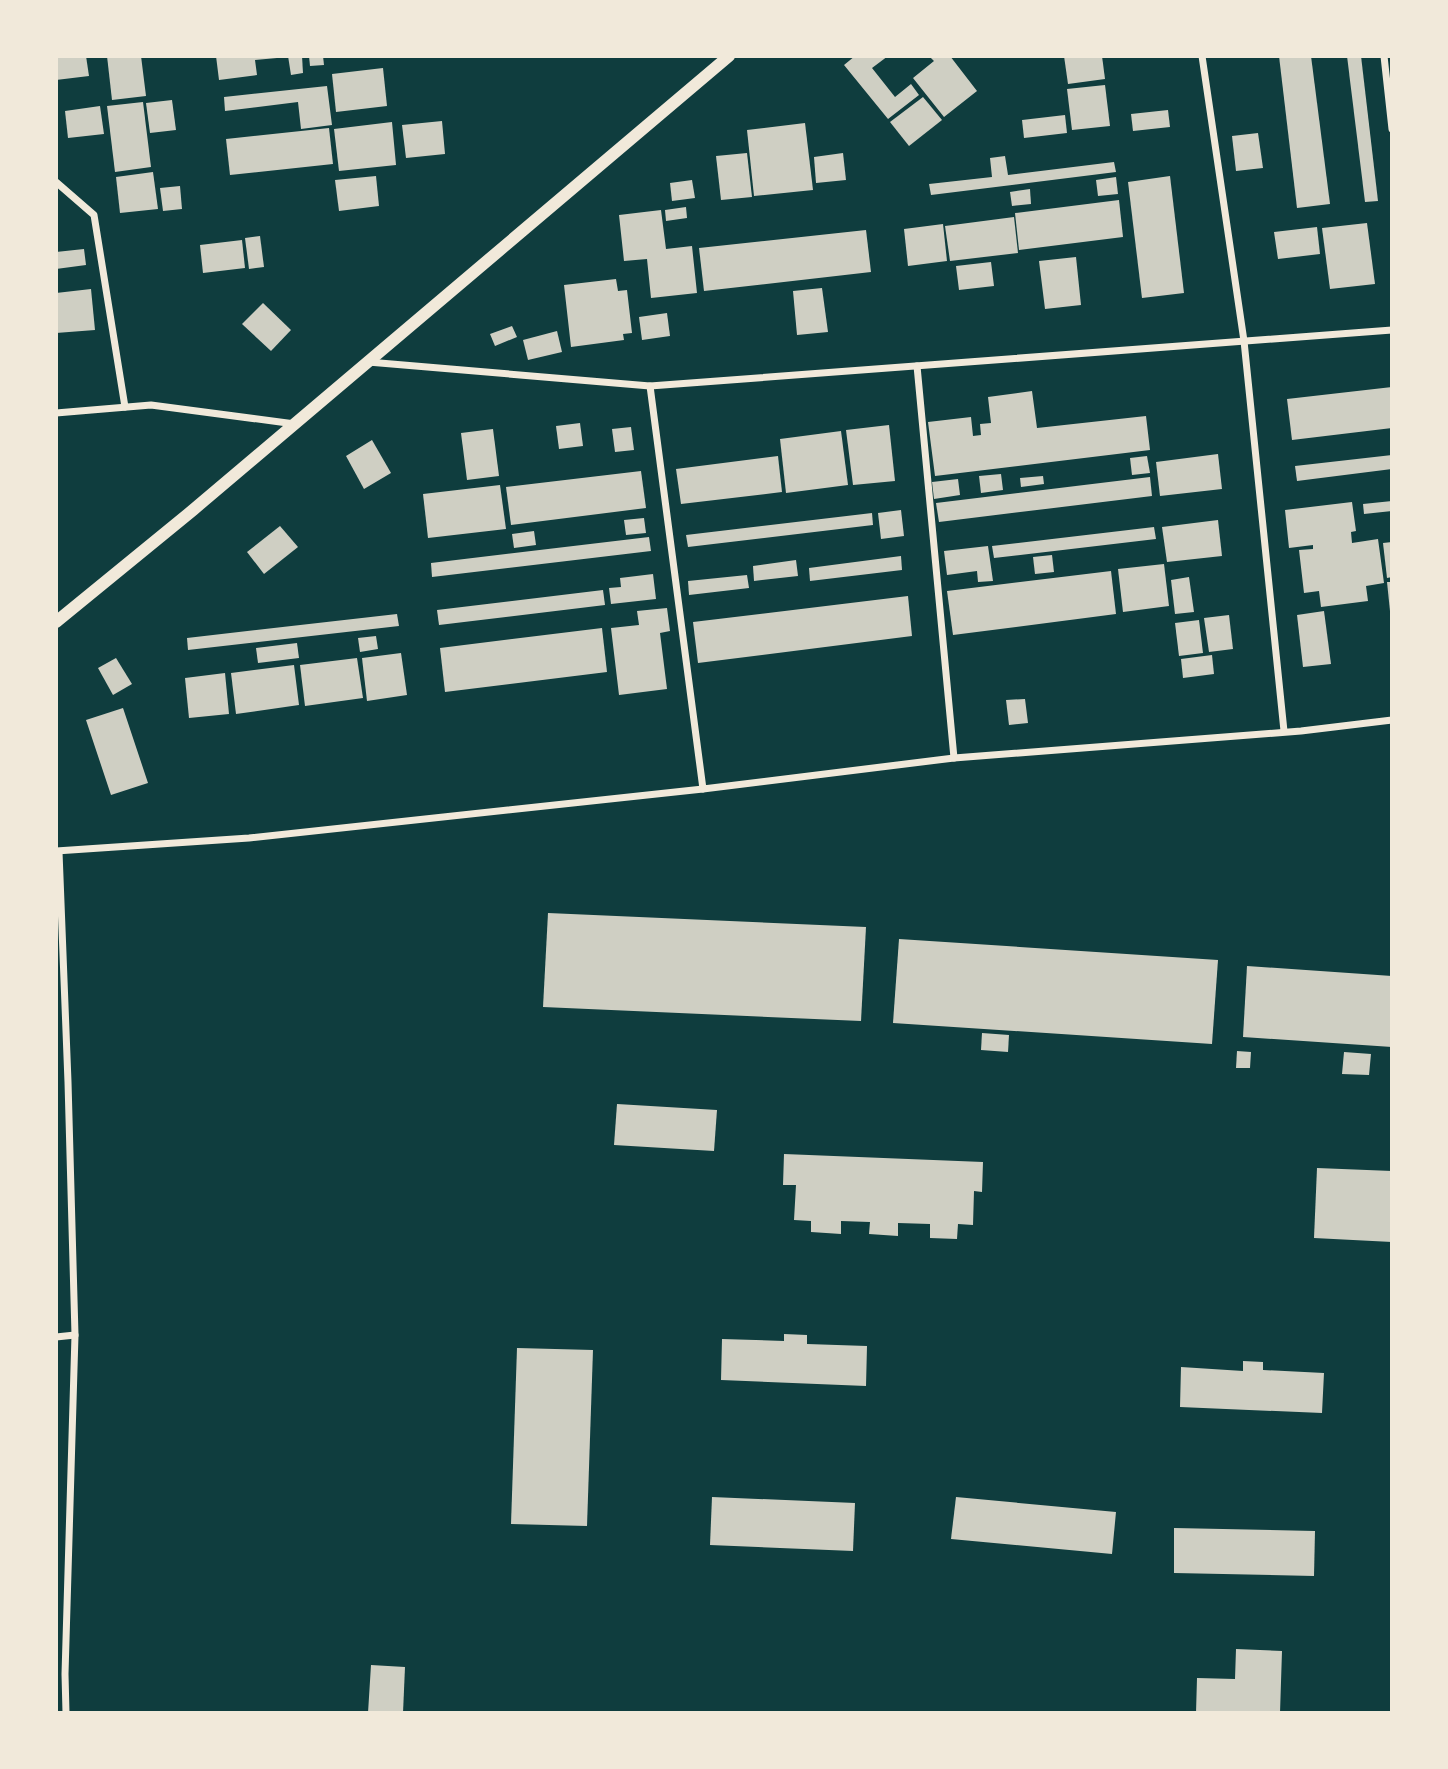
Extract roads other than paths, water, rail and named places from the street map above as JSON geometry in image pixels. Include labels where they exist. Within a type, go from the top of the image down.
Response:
[{"type":"street","points":[[56,622],[193,510],[729,56]]},
{"type":"street","points":[[1202,56],[1244,341],[1284,731]]},
{"type":"street","points":[[1384,56],[1392,129]]},
{"type":"street","points":[[56,182],[94,215],[125,407]]},
{"type":"street","points":[[368,362],[650,386],[1392,330]]},
{"type":"street","points":[[917,366],[954,758]]},
{"type":"street","points":[[650,386],[703,789]]},
{"type":"street","points":[[56,413],[151,405],[295,424]]},
{"type":"street","points":[[66,1713],[75,1335],[68,1082],[57,852],[250,838],[703,789],[954,758],[1392,720]]},
{"type":"street","points":[[56,1337],[75,1335]]},
{"type":"street","points":[[56,1675],[65,1674]]}]
